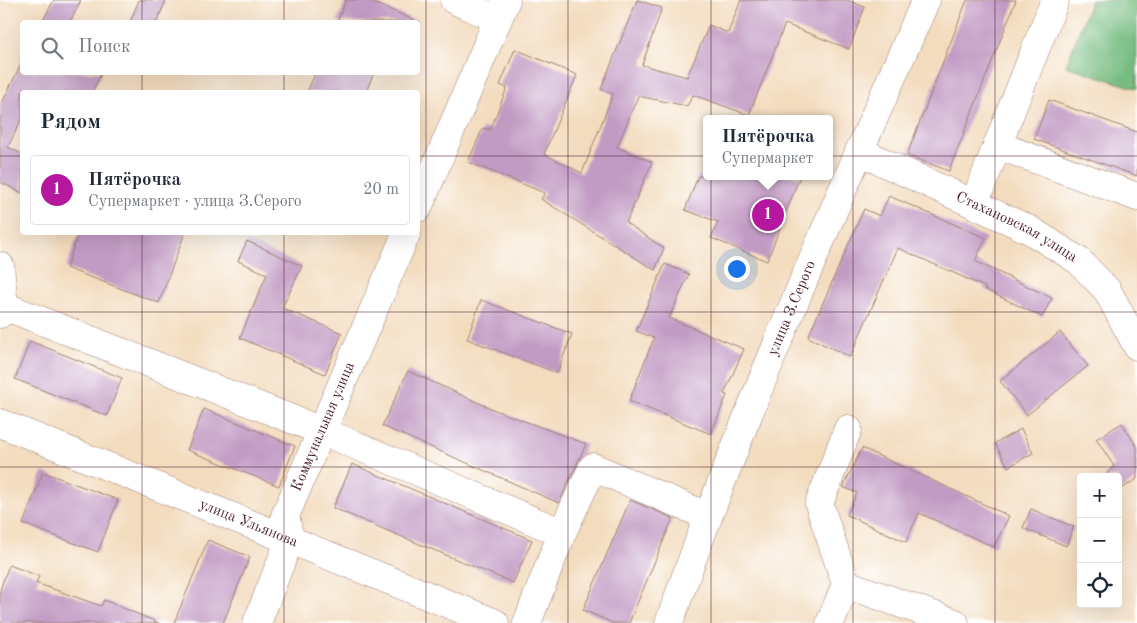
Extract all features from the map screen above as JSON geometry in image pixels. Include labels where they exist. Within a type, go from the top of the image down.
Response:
[{"type":"street","points":[[420,203],[502,9],[454,0]]},
{"type":"street","name":"улица З.Серого","points":[[669,623],[707,516],[859,151],[926,0]]},
{"type":"street","points":[[974,204],[1054,0]]},
{"type":"street","points":[[997,145],[1137,197]]},
{"type":"street","name":"Стахановская улица","points":[[859,151],[1030,230],[1079,262],[1129,311],[1137,346]]},
{"type":"street","name":"Коммунальная улица","points":[[290,539],[285,516],[406,235]]},
{"type":"street","points":[[0,266],[2,310],[322,431],[562,533]]},
{"type":"street","name":"улица Ульянова","points":[[0,425],[290,539],[461,616],[495,623]]},
{"type":"street","points":[[830,623],[846,584],[819,504],[848,429]]},
{"type":"street","points":[[527,623],[562,533],[593,467],[707,516]]},
{"type":"street","points":[[257,623],[290,539]]},
{"type":"street","points":[[846,584],[955,623]]},
{"type":"green space","points":[[1091,0],[1137,0],[1137,89],[1066,66]]},
{"type":"building","points":[[54,0],[81,0],[71,20],[43,20]]},
{"type":"building","points":[[139,0],[166,0],[158,20],[131,20]]},
{"type":"building","points":[[346,0],[367,0],[414,20],[338,20]]},
{"type":"building","points":[[637,0],[662,8],[642,65],[687,77],[709,25],[728,33],[741,0],[847,0],[865,7],[849,49],[785,24],[749,115],[693,95],[687,106],[638,96],[617,147],[652,162],[626,223],[664,248],[655,270],[541,199],[545,193],[468,162],[483,128],[490,130],[507,88],[500,85],[515,49],[577,75],[544,154],[582,173],[613,94],[601,89]]},
{"type":"building","points":[[967,0],[1016,0],[949,171],[907,155]]},
{"type":"building","points":[[20,66],[20,75],[100,75],[93,90],[20,90],[20,122],[8,147],[20,153],[20,192],[0,182],[0,107]]},
{"type":"building","points":[[315,75],[373,75],[367,90],[308,90]]},
{"type":"building","points":[[1049,100],[1137,132],[1137,176],[1034,139]]},
{"type":"building","points":[[698,176],[703,176],[703,180],[798,180],[767,261],[711,238],[718,222],[685,210]]},
{"type":"building","points":[[889,196],[986,238],[975,261],[1052,298],[1042,317],[984,289],[985,287],[898,248],[850,357],[808,337],[864,209],[880,216]]},
{"type":"building","points":[[78,235],[184,235],[159,303],[66,268]]},
{"type":"building","points":[[247,241],[302,266],[282,308],[342,333],[325,374],[240,338],[267,274],[238,261]]},
{"type":"building","points":[[665,264],[689,274],[669,318],[744,349],[724,394],[727,395],[711,434],[629,401],[654,338],[636,331]]},
{"type":"building","points":[[481,300],[572,334],[557,373],[467,339]]},
{"type":"building","points":[[1060,332],[1088,366],[1027,415],[1000,381]]},
{"type":"building","points":[[30,341],[122,378],[107,416],[15,379]]},
{"type":"building","points":[[408,371],[495,410],[586,444],[559,503],[382,426]]},
{"type":"building","points":[[204,409],[295,446],[279,486],[187,450]]},
{"type":"building","points":[[1122,423],[1137,447],[1137,479],[1122,488],[1122,473],[1108,473],[1114,466],[1096,439]]},
{"type":"building","points":[[1021,429],[1033,453],[1008,467],[995,443]]},
{"type":"building","points":[[862,448],[1009,516],[994,547],[919,513],[906,542],[847,515],[857,493],[843,487]]},
{"type":"building","points":[[352,464],[532,540],[513,583],[333,508]]},
{"type":"building","points":[[43,472],[118,500],[98,552],[23,524]]},
{"type":"building","points":[[630,500],[673,518],[629,623],[613,623],[583,610]]},
{"type":"building","points":[[1031,509],[1074,527],[1066,546],[1023,528]]},
{"type":"building","points":[[208,540],[250,557],[223,623],[174,623]]},
{"type":"building","points":[[9,565],[39,576],[36,583],[101,606],[104,600],[159,623],[0,623],[0,590]]},
{"type":"place","name":"Пятёрочка","points":[[768,215]]}]
